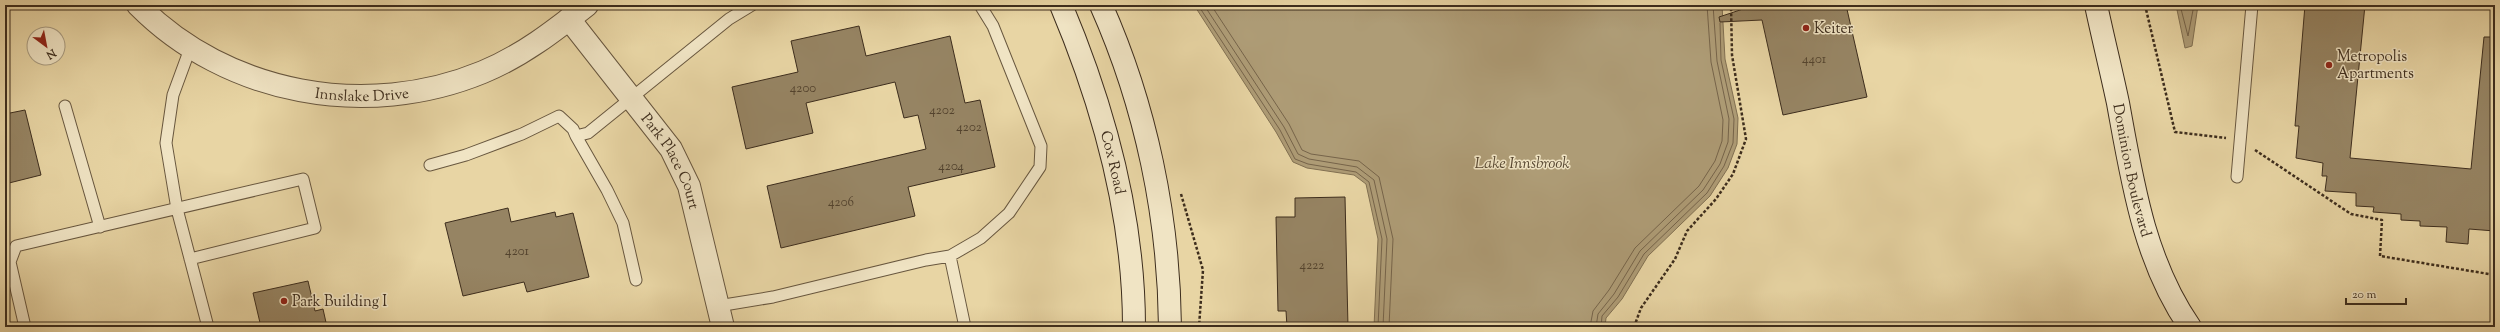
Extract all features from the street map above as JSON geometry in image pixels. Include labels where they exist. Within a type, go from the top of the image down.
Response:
[{"type":"street","name":"Innslake Drive","points":[[138,5],[166,30],[239,73],[292,89],[328,95],[388,96],[414,93],[451,84],[484,72],[536,44],[587,5]]},
{"type":"street","name":"Cox Road","points":[[1061,5],[1085,63],[1108,136],[1125,218],[1132,275],[1134,327]]},
{"type":"street","points":[[1101,5],[1135,96],[1154,171],[1162,214],[1170,283],[1170,327]]},
{"type":"street","name":"Dominion Boulevard","points":[[2096,5],[2117,102],[2125,148],[2150,249],[2168,289],[2190,327]]},
{"type":"street","name":"Park Place Court","points":[[569,19],[671,149],[689,186],[723,327]]},
{"type":"lane","points":[[576,136],[588,134],[595,129],[631,98],[730,19],[752,5]]},
{"type":"lane","points":[[718,306],[773,297],[926,260],[950,256],[981,238],[1009,213],[1040,167],[1041,146],[993,26],[980,5]]},
{"type":"lane","points":[[2236,177],[2252,5]]},
{"type":"lane","points":[[191,46],[173,95],[166,143],[177,209],[208,327]]},
{"type":"lane","points":[[65,106],[100,227]]},
{"type":"lane","points":[[430,165],[480,150],[522,134],[559,116],[573,129],[607,190],[623,223],[636,280]]},
{"type":"lane","points":[[25,327],[10,262],[16,246],[303,179],[316,228],[190,259]]},
{"type":"lane","points":[[950,256],[965,327]]},
{"type":"path","points":[[1634,327],[1641,308],[1675,259],[1686,231],[1716,199],[1733,174],[1746,139],[1732,55],[1731,5]]},
{"type":"path","points":[[2145,5],[2175,132],[2240,140],[2351,214],[2382,220],[2380,256],[2495,275]]},
{"type":"water","name":"Lake Innsbrook","points":[[1194,5],[1722,5],[1725,59],[1738,118],[1737,144],[1728,168],[1710,196],[1648,256],[1622,299],[1606,318],[1605,327],[1374,327],[1378,239],[1366,184],[1354,175],[1307,168],[1293,162],[1276,132]]},
{"type":"water","points":[[2176,5],[2198,5],[2192,46],[2185,48]]},
{"type":"building","points":[[1755,5],[1846,5],[1867,97],[1783,115],[1762,20],[1720,22],[1719,17]]},
{"type":"building","name":"Metropolis Apartments","points":[[2305,5],[2365,5],[2350,158],[2471,169],[2484,37],[2495,37],[2495,231],[2469,229],[2468,244],[2446,242],[2447,227],[2420,226],[2420,221],[2401,220],[2401,214],[2373,212],[2374,207],[2356,206],[2356,193],[2325,191],[2327,176],[2322,176],[2323,163],[2296,158],[2299,126],[2295,126]]},
{"type":"building","points":[[859,26],[866,56],[950,36],[965,103],[980,100],[995,167],[908,187],[915,216],[781,248],[767,186],[926,149],[918,115],[904,118],[895,82],[806,103],[813,133],[746,149],[732,87],[798,72],[791,41]]},
{"type":"building","points":[[25,110],[41,175],[5,184],[5,114]]},
{"type":"building","points":[[1345,197],[1348,327],[1287,327],[1286,311],[1278,311],[1276,217],[1295,217],[1295,198]]},
{"type":"building","points":[[508,208],[511,222],[555,212],[556,217],[573,213],[589,277],[527,292],[524,282],[463,296],[445,223]]},
{"type":"building","name":"Park Building I","points":[[308,281],[315,311],[323,309],[327,327],[261,327],[253,293]]},
{"type":"place","name":"Keiter","points":[[1806,28]]},
{"type":"place","name":"Metropolis Apartments","points":[[2329,65]]},
{"type":"place","name":"Park Building I","points":[[284,301]]}]
